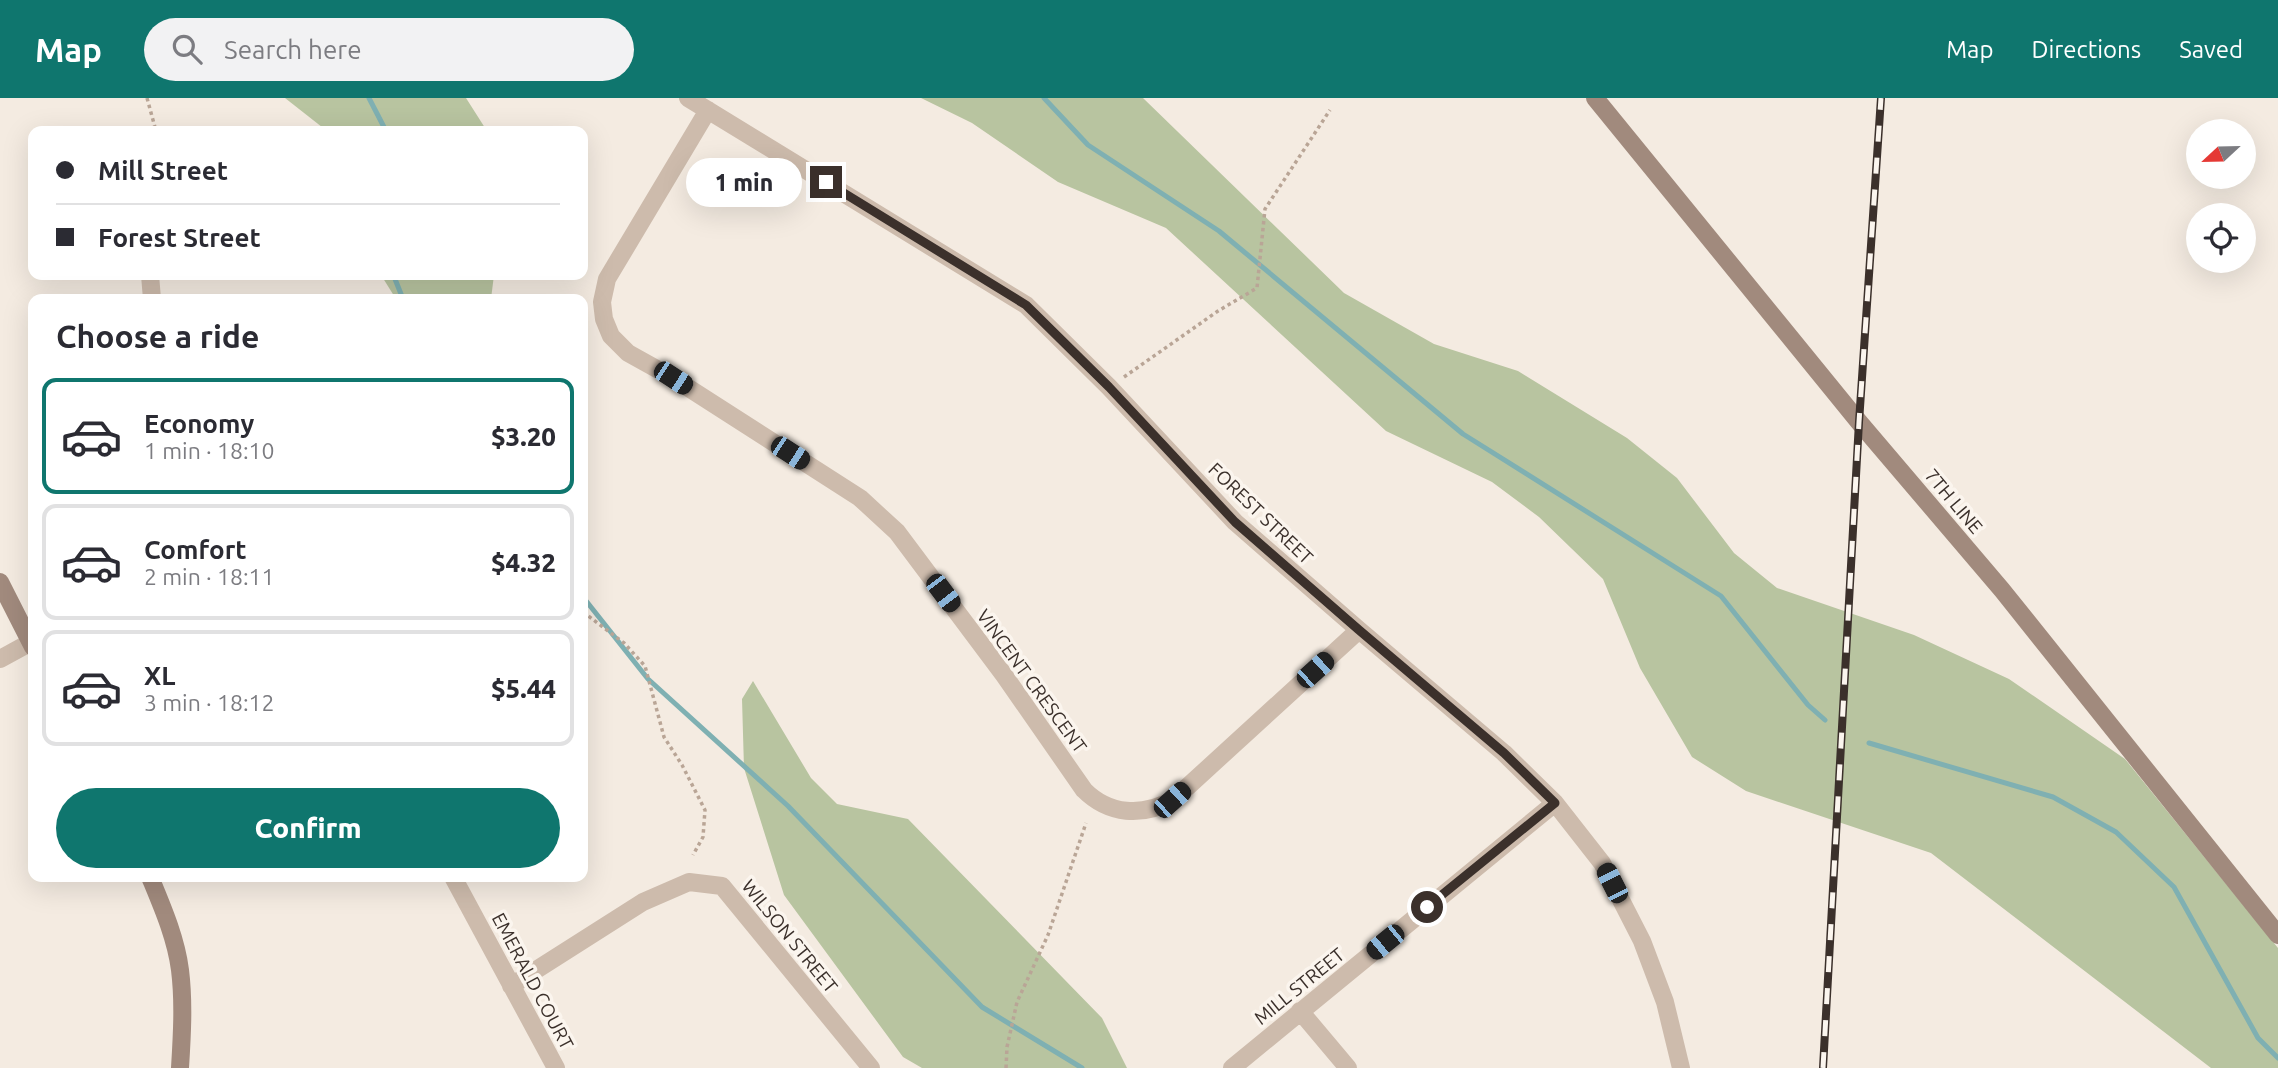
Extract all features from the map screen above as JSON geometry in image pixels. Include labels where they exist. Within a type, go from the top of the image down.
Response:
[{"type":"street","name":"FOREST STREET","points":[[688,98],[1026,305],[1109,387],[1235,522],[1504,753],[1555,803],[1602,863],[1642,941],[1665,1002],[1681,1068]]},
{"type":"street","name":"7TH LINE","points":[[1595,98],[1859,422],[2002,590],[2278,935]]},
{"type":"street","name":"VINCENT CRESCENT","points":[[708,110],[607,280],[603,291],[603,314],[611,336],[628,353],[673,378],[860,498],[897,532],[1084,790],[1096,800],[1111,808],[1133,812],[1157,808],[1172,800],[1359,630]]},
{"type":"street","points":[[0,582],[28,636]]},
{"type":"street","points":[[0,659],[28,646]]},
{"type":"street","name":"MILL STREET","points":[[1232,1068],[1555,803]]},
{"type":"street","points":[[152,882],[168,922],[180,969],[183,1032],[180,1068]]},
{"type":"street","name":"EMERALD COURT","points":[[456,882],[556,1068]]},
{"type":"street","name":"WILSON STREET","points":[[511,986],[643,902],[689,882],[722,886],[871,1068]]},
{"type":"street","points":[[1300,1011],[1348,1068]]},
{"type":"path","points":[[147,98],[155,126]]},
{"type":"path","points":[[1109,387],[1218,311],[1257,288],[1265,209],[1330,110]]},
{"type":"path","points":[[588,616],[624,643],[645,666],[664,737],[705,810],[703,837],[693,855]]},
{"type":"path","points":[[1006,1068],[1007,1047],[1017,1002],[1048,935],[1086,823]]},
{"type":"green space","points":[[285,98],[466,98],[484,126],[321,126]]},
{"type":"green space","points":[[921,98],[1143,98],[1344,293],[1434,344],[1518,371],[1627,438],[1677,478],[1734,553],[1777,588],[1914,635],[2009,679],[2125,759],[2278,948],[2278,1068],[2211,1068],[1931,853],[1746,791],[1692,757],[1640,668],[1603,579],[1539,517],[1492,482],[1386,431],[1166,228],[1058,182],[972,123]]},
{"type":"green space","points":[[384,280],[493,280],[492,294],[393,294]]},
{"type":"green space","points":[[753,681],[811,778],[837,804],[908,819],[1102,1018],[1127,1068],[922,1068],[903,1057],[784,895],[744,768],[742,699]]},
{"type":"waterway","points":[[369,98],[383,126]]},
{"type":"waterway","points":[[1044,98],[1088,145],[1219,231],[1463,434],[1721,596],[1808,705],[1825,720]]},
{"type":"waterway","points":[[395,280],[401,294]]},
{"type":"waterway","points":[[588,603],[648,679],[788,806],[982,1007],[1082,1068]]},
{"type":"waterway","points":[[1869,743],[2053,797],[2116,832],[2174,887],[2258,1038],[2278,1058]]},
{"type":"railway","points":[[1823,1068],[1859,422],[1881,98]]},
{"type":"route","points":[[826,182],[1026,305],[1109,387],[1235,522],[1504,753],[1555,803],[1427,907]]}]
